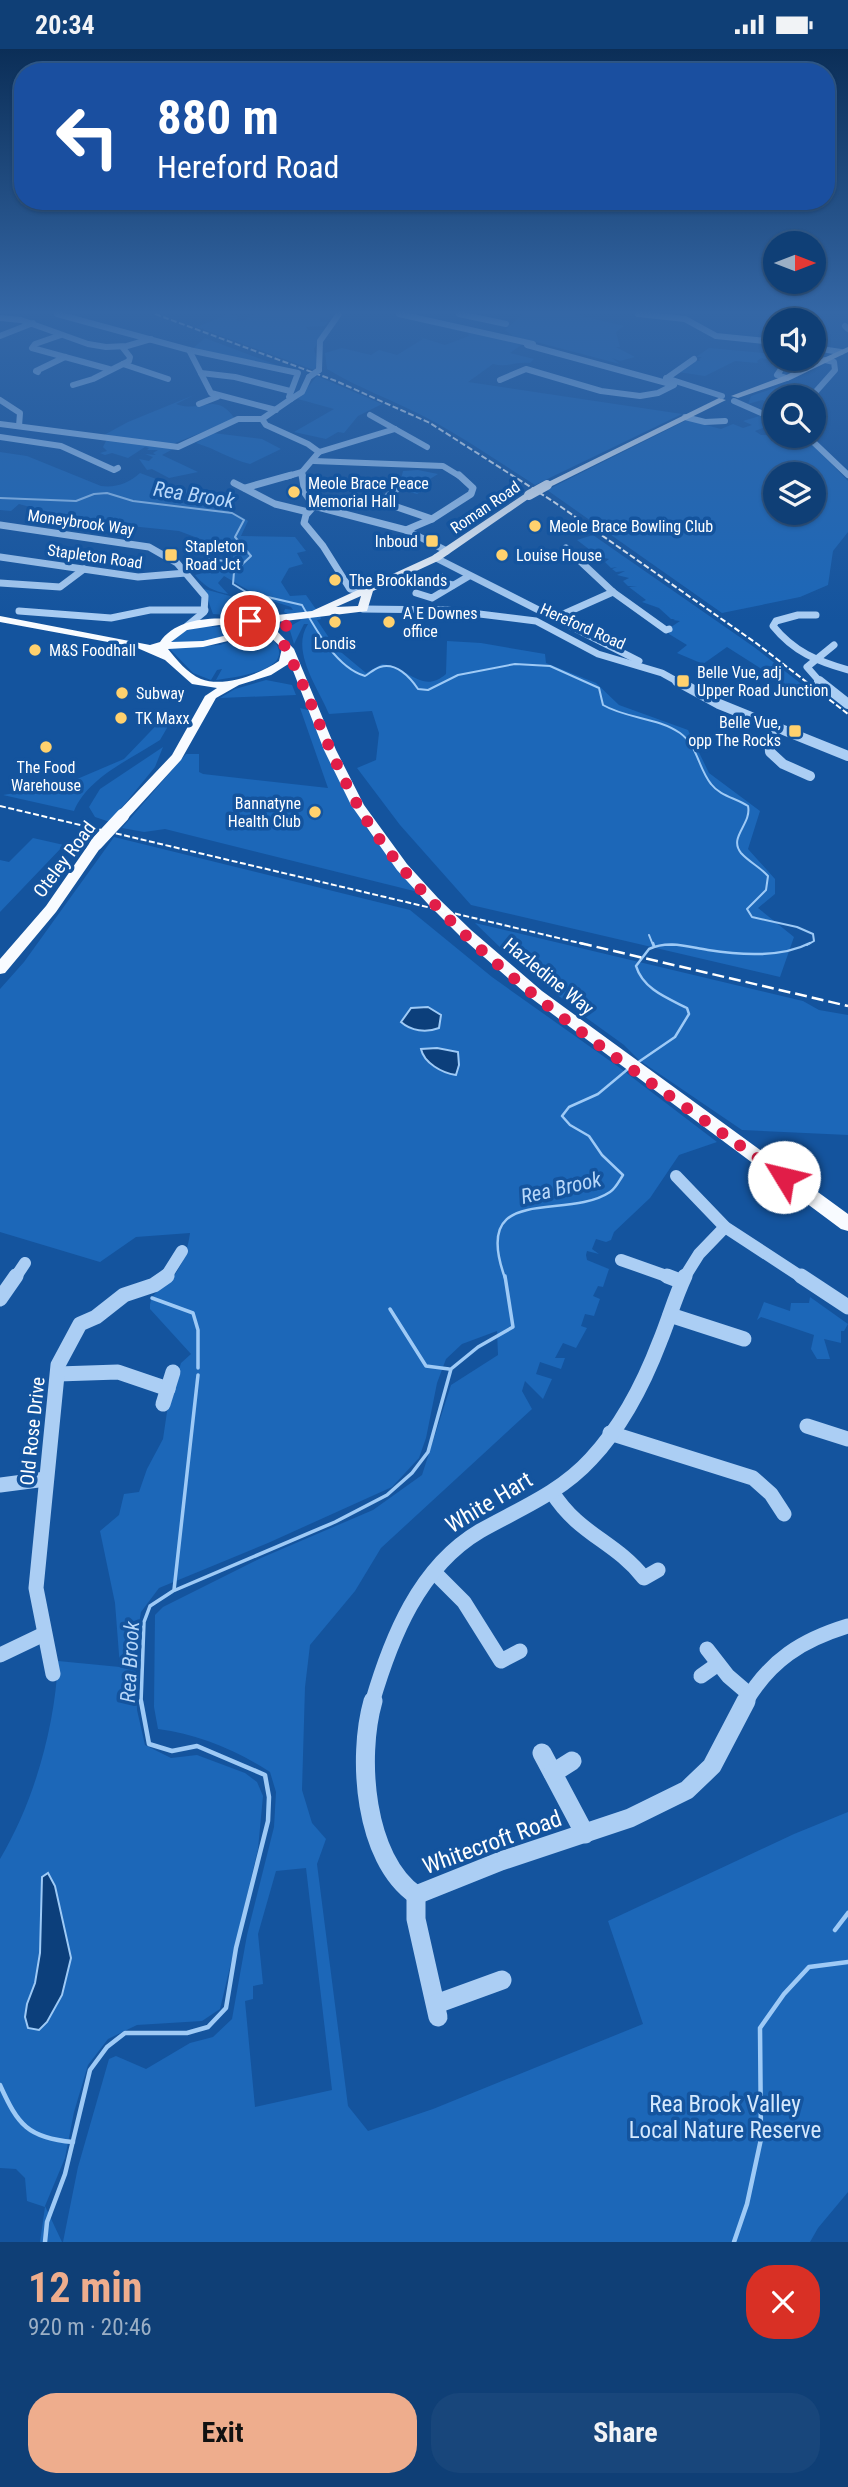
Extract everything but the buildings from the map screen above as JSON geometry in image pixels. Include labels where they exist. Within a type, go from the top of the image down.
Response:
[{"type":"main road","name":"Roman Road","points":[[317,612],[350,594],[368,591],[436,558],[529,495],[685,417]]},
{"type":"main road","points":[[363,609],[368,591]]},
{"type":"main road","name":"Hereford Road","points":[[230,622],[292,619],[317,612],[363,609]]},
{"type":"main road","points":[[0,613],[165,641],[221,642],[292,619]]},
{"type":"main road","points":[[0,619],[138,644],[170,658],[194,680],[212,684],[264,674],[285,661],[284,645],[292,619]]},
{"type":"main road","points":[[138,644],[165,641],[187,627],[230,622],[263,630],[284,645]]},
{"type":"main road","points":[[165,641],[170,658]]},
{"type":"main road","name":"Hazledine Way","points":[[284,645],[345,780],[373,829],[405,869],[469,938],[616,1056],[848,1224]]},
{"type":"main road","points":[[264,674],[284,675],[305,689]]},
{"type":"main road","name":"Oteley Road","points":[[160,773],[201,693],[194,680]]},
{"type":"main road","name":"Oteley Road","points":[[0,969],[51,909],[96,844],[177,757],[211,696],[237,681]]},
{"type":"street","points":[[19,426],[20,416]]},
{"type":"street","points":[[0,424],[178,447],[238,419],[262,419],[266,416]]},
{"type":"street","points":[[372,416],[427,447]]},
{"type":"street","points":[[685,417],[705,422],[725,421]]},
{"type":"street","points":[[262,419],[266,425],[308,444],[319,452]]},
{"type":"street","points":[[245,488],[302,473],[319,452],[395,429]]},
{"type":"street","points":[[41,442],[57,431]]},
{"type":"street","points":[[0,437],[69,448],[114,470],[118,468]]},
{"type":"street","points":[[820,448],[848,475]]},
{"type":"street","points":[[314,461],[438,465],[453,470],[470,485],[473,492],[432,519],[406,530]]},
{"type":"street","points":[[302,473],[311,509],[304,523],[323,546],[350,594]]},
{"type":"street","points":[[253,494],[247,495],[231,487],[235,484],[275,504],[311,509],[406,530],[447,551]]},
{"type":"street","points":[[398,488],[388,496],[388,501],[394,506],[432,519]]},
{"type":"street","name":"Moneybrook Way","points":[[0,525],[144,545],[172,559],[186,573],[205,596],[205,611],[209,620],[214,622]]},
{"type":"street","points":[[566,548],[613,592],[668,630]]},
{"type":"street","name":"Stapleton Road","points":[[0,557],[147,577],[186,573]]},
{"type":"street","points":[[436,558],[559,617],[657,671]]},
{"type":"street","points":[[0,583],[60,587],[84,569]]},
{"type":"street","points":[[440,576],[436,579],[453,585]]},
{"type":"street","points":[[416,593],[432,598],[469,576]]},
{"type":"street","points":[[559,617],[613,592]]},
{"type":"street","name":"Hereford Road","points":[[363,609],[419,609],[523,618],[547,625],[598,654],[657,671],[773,730]]},
{"type":"street","points":[[19,611],[111,618],[150,610],[205,611]]},
{"type":"street","points":[[187,627],[205,611]]},
{"type":"street","points":[[811,614],[788,617],[776,621],[773,626],[790,648],[813,660],[848,670]]},
{"type":"street","points":[[834,645],[807,667],[848,704]]},
{"type":"street","name":"Hereford Road","points":[[704,702],[848,756]]},
{"type":"street","points":[[773,730],[766,744],[768,750],[784,764],[810,776]]},
{"type":"street","points":[[676,1176],[681,1192],[725,1227],[848,1307]]},
{"type":"street","name":"White Hart","points":[[416,1895],[401,1886],[381,1846],[367,1797],[365,1766],[371,1712],[383,1665],[398,1630],[434,1572],[457,1547],[552,1492],[587,1463],[610,1433],[643,1380],[670,1315],[680,1281],[703,1246],[725,1227]]},
{"type":"street","name":"Old Rose Drive","points":[[53,1674],[52,1657],[36,1607],[36,1588],[46,1479],[62,1356],[80,1324],[128,1301],[167,1277],[182,1251]]},
{"type":"street","points":[[621,1261],[680,1281]]},
{"type":"street","points":[[0,1299],[25,1263]]},
{"type":"street","points":[[16,1277],[31,1282]]},
{"type":"street","points":[[670,1315],[744,1339]]},
{"type":"street","points":[[58,1374],[118,1373],[165,1396],[173,1372]]},
{"type":"street","points":[[807,1426],[848,1440]]},
{"type":"street","points":[[610,1433],[744,1474],[766,1488],[784,1514]]},
{"type":"street","points":[[0,1485],[46,1479]]},
{"type":"street","points":[[552,1492],[563,1510],[574,1521],[625,1555],[643,1578],[658,1570]]},
{"type":"street","points":[[434,1572],[464,1599],[501,1661],[520,1651]]},
{"type":"street","name":"Whitecroft Road","points":[[416,1895],[428,1893],[474,1871],[584,1834],[663,1803],[690,1788],[709,1770],[749,1694],[766,1669],[792,1648],[815,1635],[848,1626]]},
{"type":"street","points":[[0,1655],[44,1635]]},
{"type":"street","points":[[707,1649],[728,1677],[749,1694]]},
{"type":"street","points":[[701,1676],[718,1664]]},
{"type":"street","name":"Whitecroft Road","points":[[542,1753],[584,1834]]},
{"type":"street","points":[[553,1773],[572,1761]]},
{"type":"street","points":[[416,1895],[416,1919],[437,2011],[502,1980]]},
{"type":"green space","points":[[142,416],[233,416],[235,419],[173,444],[104,435]]},
{"type":"green space","points":[[321,416],[358,416],[344,433],[338,432],[326,439],[294,432]]},
{"type":"green space","points":[[422,416],[677,416],[535,485]]},
{"type":"green space","points":[[763,416],[763,428],[755,431],[763,435],[763,448],[816,448],[848,481],[848,532],[833,551],[828,585],[800,597],[722,613],[547,490],[687,420],[721,429],[733,424],[743,428],[752,425],[743,421]]},
{"type":"green space","points":[[213,433],[262,439],[281,449],[250,464],[196,443]]},
{"type":"green space","points":[[107,439],[173,449],[162,455],[198,472],[169,478],[152,469],[147,470],[139,459],[149,461],[153,457],[145,454],[156,455],[153,453],[158,450],[147,450],[149,448],[145,447],[128,458],[112,453],[105,455],[100,453],[107,451],[103,447]]},
{"type":"green space","points":[[0,452],[27,456],[101,486],[122,484],[140,473],[191,492],[168,502],[210,506],[240,516],[248,521],[241,536],[295,537],[306,551],[297,553],[303,564],[289,568],[281,582],[290,596],[306,595],[320,615],[321,619],[317,620],[336,648],[366,673],[382,664],[422,681],[437,680],[446,674],[447,641],[481,643],[545,654],[546,663],[596,683],[619,705],[688,730],[709,773],[760,811],[748,849],[775,879],[775,894],[758,908],[794,937],[780,977],[471,905],[400,825],[357,768],[376,760],[379,733],[372,711],[329,714],[304,658],[303,635],[308,624],[304,624],[294,644],[289,627],[301,620],[295,613],[289,615],[284,612],[285,609],[293,610],[291,607],[260,597],[224,576],[218,583],[228,594],[206,585],[195,575],[228,567],[235,552],[179,531],[82,521],[19,504],[11,511],[0,510]]},
{"type":"green space","points":[[418,470],[438,474],[417,487],[426,488],[417,494],[410,492],[413,490],[399,487],[403,471]]},
{"type":"green space","points":[[593,535],[754,647],[809,690],[798,692],[727,647],[703,664],[677,653],[687,645],[669,634],[671,627],[680,621],[671,619],[659,608],[642,602],[646,600],[629,587],[637,586],[628,586],[623,581],[629,578],[617,575],[625,571],[616,572],[612,569],[617,567],[611,568],[605,562],[609,559],[590,555],[594,555],[592,551],[595,550],[590,550],[577,540]]},
{"type":"green space","points":[[204,589],[241,599],[255,606],[240,616],[213,614]]},
{"type":"green space","points":[[205,626],[257,630],[213,641],[168,644],[183,631]]},
{"type":"green space","points":[[260,631],[265,634],[238,648],[244,649],[269,636],[278,647],[279,656],[264,669],[239,676],[216,680],[222,669],[217,670],[211,680],[193,673],[169,648],[220,645]]},
{"type":"green space","points":[[266,680],[292,685],[296,695],[220,698],[235,689]]},
{"type":"green space","points":[[300,708],[308,710],[335,772],[368,830],[418,892],[165,829],[144,832],[122,828],[186,754],[199,754],[199,772],[203,774],[328,788]]},
{"type":"green space","points":[[171,710],[167,728],[160,740],[89,788],[74,811],[3,795],[63,785],[124,759]]},
{"type":"green space","points":[[163,747],[155,767],[110,822],[95,817],[89,807],[100,789]]},
{"type":"green space","name":"Rea Brook Valley Local Nature Reserve","points":[[114,837],[410,910],[492,977],[620,1068],[717,1142],[679,1155],[650,1198],[614,1232],[611,1240],[606,1242],[596,1239],[592,1249],[599,1254],[587,1251],[586,1255],[587,1260],[609,1269],[603,1287],[598,1286],[593,1296],[600,1299],[594,1316],[585,1314],[581,1326],[587,1328],[576,1348],[563,1343],[555,1358],[565,1358],[561,1369],[540,1362],[536,1374],[552,1379],[543,1399],[525,1381],[522,1391],[532,1409],[381,1548],[355,1591],[310,1645],[305,1687],[302,1790],[312,1823],[326,1839],[317,1864],[348,2106],[368,2131],[433,2109],[643,2024],[608,1921],[794,1834],[848,1812],[848,2192],[818,2228],[810,2242],[63,2242],[78,2167],[109,2059],[116,2056],[146,2069],[190,2043],[213,2037],[232,2019],[247,1935],[274,1827],[276,1792],[270,1772],[216,1744],[158,1729],[154,1707],[155,1615],[163,1607],[261,1558],[373,1510],[422,1475],[451,1385],[498,1355],[497,1331],[462,1344],[446,1359],[437,1383],[426,1438],[419,1458],[392,1487],[159,1588],[141,1612],[135,1647],[137,1710],[145,1745],[171,1758],[197,1755],[245,1773],[257,1782],[263,1796],[258,1849],[220,2009],[202,2021],[137,2025],[108,2039],[88,2065],[74,2112],[65,2158],[45,2206],[62,2242],[40,2242],[45,2207],[27,2201],[25,2178],[16,2169],[0,2168],[0,1859],[23,1813],[41,1763],[52,1712],[58,1661],[120,1667],[115,1603],[100,1531],[119,1515],[124,1494],[139,1492],[147,1469],[163,1439],[168,1405],[181,1363],[191,1354],[150,1309],[154,1294],[180,1267],[190,1233],[136,1237],[100,1262],[0,1232],[0,989],[24,962]],"holes":[[[306,1868],[332,2090],[255,2107],[245,2001],[253,1999],[253,1986],[263,1984],[258,1934],[276,1871]]]},
{"type":"green space","points":[[33,838],[64,845],[0,912],[0,860],[9,862]]},
{"type":"green space","points":[[475,923],[803,1001],[819,1010],[848,1015],[848,1135],[742,1130],[639,1060],[624,1045],[506,953]]},
{"type":"green space","points":[[810,1297],[848,1324],[844,1331],[841,1331],[841,1343],[824,1339],[830,1359],[817,1359],[811,1349],[814,1335],[761,1317],[757,1320],[764,1302],[790,1311],[791,1303],[809,1303]]},
{"type":"shaded area","points":[[428,1007],[441,1015],[439,1028],[419,1030],[401,1022],[411,1008]]},
{"type":"shaded area","points":[[437,1048],[458,1052],[459,1065],[456,1075],[434,1067],[421,1049]]},
{"type":"shaded area","points":[[48,1873],[55,1886],[71,1958],[62,1995],[47,2022],[39,2030],[28,2028],[25,2017],[40,1953],[42,1877]]},
{"type":"waterway","name":"Rea Brook","points":[[0,498],[76,501],[94,494],[107,493],[133,501],[232,513],[244,520],[235,537],[251,556],[234,572],[233,584],[246,592],[302,605],[336,657],[355,672],[365,676],[380,667],[392,667],[407,675],[418,689],[428,690],[458,675],[515,664],[550,666],[599,688],[603,705],[680,733],[691,744],[707,778],[715,788],[748,806],[747,819],[737,841],[738,847],[744,856],[768,876],[766,890],[747,909],[752,917],[797,927],[813,934],[814,941],[807,945]]},
{"type":"waterway","points":[[192,559],[199,559]]},
{"type":"waterway","points":[[207,559],[243,563]]},
{"type":"waterway","points":[[649,935],[653,945]]},
{"type":"waterway","name":"Rea Brook","points":[[671,945],[760,954],[786,951],[810,943]]},
{"type":"waterway","name":"Rea Brook","points":[[663,945],[671,945]]},
{"type":"waterway","name":"Rea Brook","points":[[637,1063],[675,1037],[689,1014],[687,1008],[650,987],[636,966],[649,949],[671,945]]},
{"type":"waterway","name":"Rea Brook","points":[[505,1278],[498,1248],[500,1228],[511,1216],[527,1210],[591,1200],[610,1192],[623,1175],[602,1155],[589,1136],[570,1125],[562,1116],[569,1107],[598,1094],[628,1069]]},
{"type":"waterway","name":"Rea Brook","points":[[141,1701],[144,1622],[150,1606],[173,1591],[335,1522],[387,1495],[412,1473],[428,1452],[451,1369],[478,1347],[513,1327],[505,1276]]},
{"type":"waterway","points":[[152,1298],[193,1313],[198,1330],[198,1368]]},
{"type":"waterway","points":[[390,1309],[426,1366],[449,1369]]},
{"type":"waterway","points":[[174,1590],[198,1375]]},
{"type":"waterway","name":"Rea Brook","points":[[73,2142],[90,2070],[107,2047],[125,2033],[187,2033],[208,2027],[226,2008],[236,1948],[268,1821],[269,1797],[265,1775],[197,1746],[172,1751],[149,1744],[141,1701]]},
{"type":"waterway","points":[[835,1930],[848,1913]]},
{"type":"waterway","name":"Rea Brook","points":[[734,2242],[747,2204],[761,2139],[760,2028],[784,1994],[809,1967],[848,1962]]},
{"type":"waterway","points":[[0,2085],[19,2120],[26,2127],[45,2137],[73,2142]]},
{"type":"waterway","name":"Rea Brook","points":[[45,2242],[47,2222],[65,2174],[73,2142]]},
{"type":"railway","points":[[415,416],[430,423],[554,502],[756,643],[848,714]]},
{"type":"railway","points":[[0,806],[588,945]]},
{"type":"railway","points":[[580,943],[848,1006]]},
{"type":"place","name":"Meole Brace Peace Memorial Hall","points":[[294,492]]},
{"type":"place","name":"Meole Brace Bowling Club","points":[[535,526]]},
{"type":"place","name":"Inboud","points":[[432,541]]},
{"type":"place","name":"Stapleton Road Jct","points":[[171,555]]},
{"type":"place","name":"Louise House","points":[[502,555]]},
{"type":"place","name":"The Brooklands","points":[[335,580]]},
{"type":"place","name":"Londis","points":[[335,622]]},
{"type":"place","name":"A E Downes office","points":[[389,622]]},
{"type":"place","name":"M&S Foodhall","points":[[35,650]]},
{"type":"place","name":"Belle Vue, adj Upper Road Junction","points":[[683,681]]},
{"type":"place","name":"Subway","points":[[122,693]]},
{"type":"place","name":"TK Maxx","points":[[121,718]]},
{"type":"place","name":"Belle Vue, opp The Rocks","points":[[795,731]]},
{"type":"place","name":"The Food Warehouse","points":[[46,747]]},
{"type":"place","name":"Bannatyne Health Club","points":[[315,812]]},
{"type":"route","points":[[250,621],[288,621],[283,628],[281,639],[298,671],[345,780],[373,829],[435,904],[469,938],[548,1004],[784,1177]]}]
